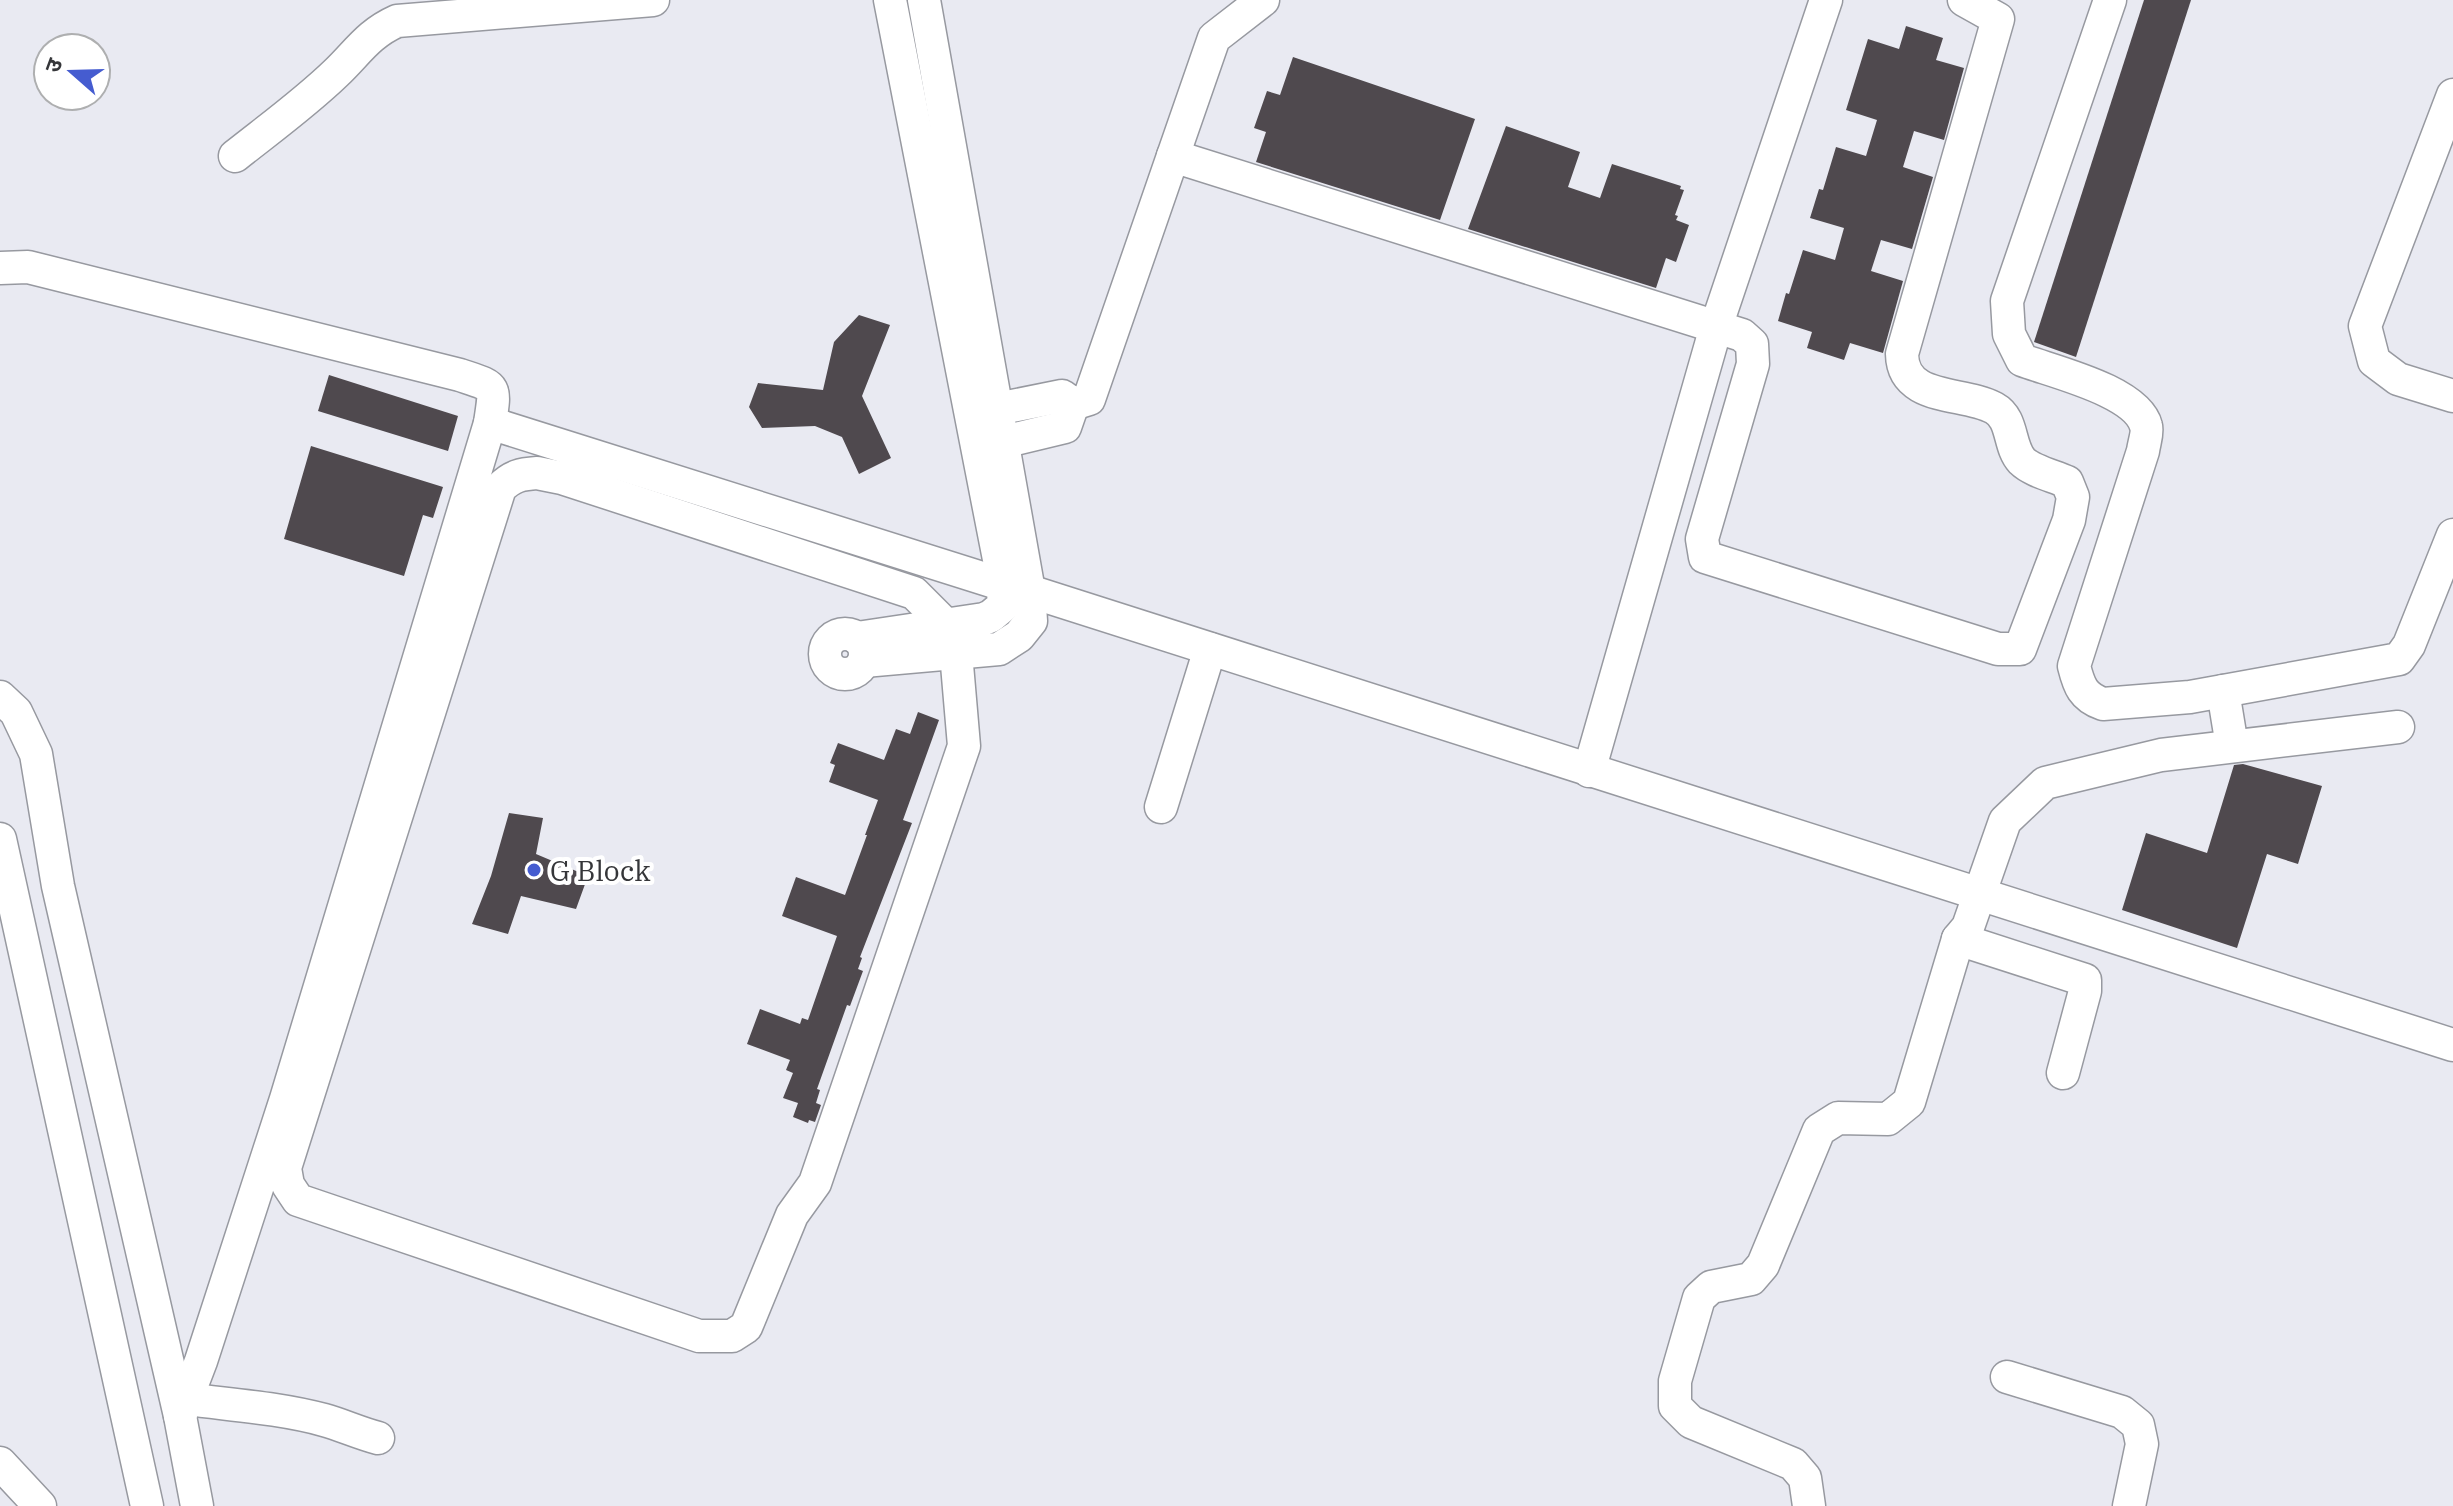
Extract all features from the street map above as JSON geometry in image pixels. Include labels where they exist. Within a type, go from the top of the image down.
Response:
[{"type":"street","points":[[235,156],[336,73],[366,40],[397,21],[653,0]]},
{"type":"street","points":[[860,649],[950,638],[999,649],[1019,636],[1031,621],[1017,588],[890,0]]},
{"type":"street","points":[[924,0],[1003,442],[1017,588]]},
{"type":"street","points":[[1073,404],[1089,399],[1214,38],[1263,0]]},
{"type":"street","points":[[1589,771],[1716,327],[1826,0]]},
{"type":"street","points":[[1173,156],[1742,335],[1752,344],[1753,364],[1702,539],[1705,557],[1998,649],[2020,649],[2069,520],[2073,497],[2067,482],[2024,463],[2012,445],[2006,420],[1995,409],[1916,385],[1903,369],[1902,354],[1998,19],[1964,0]]},
{"type":"street","points":[[2110,0],[2007,301],[2009,334],[2022,360],[2115,393],[2137,409],[2147,428],[2143,451],[2074,666],[2078,682],[2090,699],[2103,704],[2190,697],[2399,659],[2409,645],[2453,535]]},
{"type":"street","points":[[2453,95],[2365,326],[2374,361],[2398,379],[2453,396]]},
{"type":"street","points":[[0,268],[28,267],[448,371],[486,384],[494,396],[490,423],[286,1099],[184,1420],[149,1506]]},
{"type":"street","points":[[997,409],[1062,396],[1073,404]]},
{"type":"street","points":[[1003,442],[1065,427],[1073,404]]},
{"type":"street","points":[[490,423],[2453,1045]]},
{"type":"street","points":[[537,473],[562,478],[914,593],[950,638],[964,746],[815,1183],[792,1215],[746,1327],[732,1336],[699,1336],[298,1200],[288,1185],[285,1168],[500,488],[509,479],[520,474],[537,473]]},
{"type":"street","points":[[1161,807],[1210,649]]},
{"type":"street","points":[[2223,691],[2232,746]]},
{"type":"street","points":[[0,697],[16,712],[36,754],[58,886],[184,1420],[197,1506]]},
{"type":"street","points":[[2190,697],[2199,750]]},
{"type":"street","points":[[1809,1506],[1805,1478],[1793,1464],[1691,1422],[1675,1406],[1675,1381],[1699,1298],[1711,1287],[1751,1279],[1763,1265],[1819,1130],[1838,1118],[1888,1119],[1909,1102],[1959,938],[1968,927],[1974,893],[2005,821],[2045,783],[2161,755],[2398,727]]},
{"type":"street","points":[[0,839],[149,1506]]},
{"type":"street","points":[[1959,938],[2085,980],[2085,991],[2063,1073]]},
{"type":"street","points":[[2007,1377],[2122,1412],[2138,1425],[2142,1444],[2129,1506]]},
{"type":"street","points":[[184,1420],[296,1414],[378,1438]]},
{"type":"street","points":[[0,1463],[40,1506]]},
{"type":"building","points":[[2144,0],[2191,0],[2076,357],[2034,342]]},
{"type":"building","points":[[1906,26],[1943,38],[1936,60],[1964,68],[1944,140],[1914,131],[1903,167],[1933,177],[1912,249],[1881,240],[1871,271],[1903,281],[1883,353],[1850,343],[1844,360],[1807,348],[1812,332],[1778,321],[1803,250],[1835,260],[1844,228],[1810,218],[1819,189],[1823,190],[1836,147],[1866,156],[1877,120],[1846,110],[1868,39],[1899,49]]},
{"type":"building","points":[[1293,57],[1475,119],[1440,220],[1256,162],[1266,132],[1254,128],[1267,91],[1280,95]]},
{"type":"building","points":[[1506,126],[1580,152],[1568,187],[1600,198],[1612,164],[1681,186],[1680,189],[1684,190],[1676,220],[1689,225],[1676,262],[1666,258],[1656,288],[1468,229]]},
{"type":"building","points":[[859,315],[890,325],[862,396],[891,458],[859,474],[842,437],[815,426],[762,428],[749,407],[758,383],[823,390],[834,342]]},
{"type":"building","points":[[329,375],[458,416],[448,451],[318,411]]},
{"type":"building","points":[[311,446],[443,487],[433,518],[423,515],[404,576],[284,539]]},
{"type":"building","points":[[918,712],[939,720],[903,820],[912,823],[860,957],[858,969],[863,971],[850,1006],[847,1005],[817,1089],[820,1090],[816,1103],[821,1105],[815,1122],[809,1120],[808,1123],[793,1117],[798,1103],[783,1098],[793,1073],[786,1070],[790,1060],[747,1044],[760,1009],[800,1024],[802,1018],[808,1020],[837,936],[782,916],[796,877],[845,895],[867,835],[878,800],[829,782],[835,765],[830,763],[838,743],[884,760],[896,729],[910,734]]},
{"type":"building","points":[[2243,764],[2322,786],[2298,864],[2267,854],[2237,948],[2122,910],[2146,833],[2207,853],[2234,765]]},
{"type":"building","name":"G Block","points":[[509,813],[543,818],[536,854],[588,876],[576,909],[521,896],[508,934],[472,924],[491,876]]},
{"type":"place","name":"G Block","points":[[534,870]]}]
